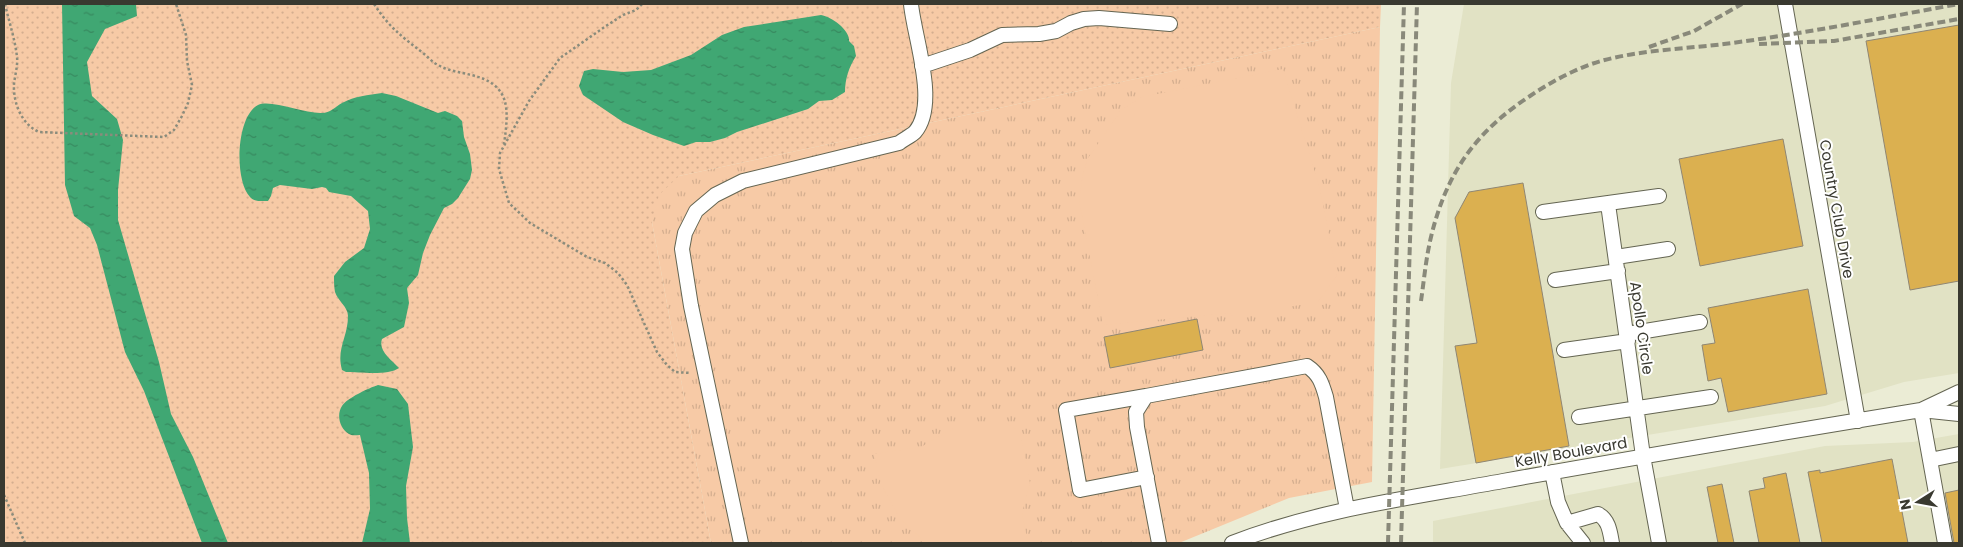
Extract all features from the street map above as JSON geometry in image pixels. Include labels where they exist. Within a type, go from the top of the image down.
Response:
[{"type":"street","points":[[741,543],[691,306],[682,249],[685,233],[696,212],[715,195],[743,180],[899,143],[915,132],[925,112],[925,80],[911,4]]},
{"type":"street","name":"Country Club Drive","points":[[1785,4],[1858,421]]},
{"type":"street","points":[[922,66],[970,50],[1002,35],[1038,34],[1056,31],[1084,19],[1099,18],[1170,24]]},
{"type":"street","points":[[1542,212],[1659,196]]},
{"type":"street","name":"Apollo Circle","points":[[1608,204],[1643,456]]},
{"type":"street","points":[[1616,257],[1668,249]]},
{"type":"street","points":[[1555,280],[1618,271]]},
{"type":"street","points":[[1564,350],[1700,322]]},
{"type":"street","points":[[1147,477],[1080,490],[1066,410],[1307,366],[1321,380],[1347,509]]},
{"type":"street","name":"Kelly Boulevard","points":[[1232,543],[1270,528],[1311,516],[1643,456],[1921,410],[1959,392]]},
{"type":"street","points":[[1146,396],[1136,412],[1159,543]]},
{"type":"street","points":[[1580,417],[1711,397]]},
{"type":"street","points":[[1921,410],[1945,543]]},
{"type":"street","name":"Kelly Boulevard","points":[[1921,410],[1959,414]]},
{"type":"street","points":[[1930,460],[1959,454]]},
{"type":"street","points":[[1643,456],[1659,543]]},
{"type":"street","points":[[1552,472],[1558,502],[1567,523],[1583,543]]},
{"type":"street","points":[[1567,523],[1598,514],[1604,517],[1609,526],[1612,543]]},
{"type":"path","points":[[5,4],[15,42],[17,60],[14,86],[16,103],[23,121],[31,129],[39,132],[53,133],[164,136],[174,130],[188,103],[192,85],[187,61],[186,35],[176,4]]},
{"type":"path","points":[[374,4],[386,22],[401,37],[437,64],[450,70],[490,80],[500,90],[505,103],[507,123],[504,146]]},
{"type":"path","points":[[642,4],[636,10],[611,22],[560,58],[529,101],[500,153],[499,169],[509,203],[530,223],[587,257],[605,263],[618,273],[627,285],[657,352],[667,365],[675,372],[689,374],[704,371]]},
{"type":"path","points":[[4,495],[25,543]]},
{"type":"shaded area","points":[[1464,4],[1959,4],[1959,373],[1904,382],[1825,406],[1440,469],[1451,83]]},
{"type":"shaded area","points":[[1959,434],[1959,543],[1433,543],[1433,521],[1825,446],[1913,442]]},
{"type":"green space","points":[[4,4],[1381,4],[1380,27],[679,176],[652,222],[711,543],[4,543]]},
{"type":"green space","points":[[1380,27],[1372,482],[1289,498],[1179,543],[711,543],[652,222],[659,195],[679,176]]},
{"type":"green space","points":[[1283,69],[1320,189],[1337,275],[1318,302],[1233,316],[1229,313],[1103,325],[1079,200],[1083,174],[1088,158],[1118,115],[1118,112],[1142,97]]},
{"type":"green space","points":[[1002,420],[1020,432],[1030,483],[1022,513],[1028,543],[926,543],[900,519],[881,484],[874,454],[921,447],[954,428]]},
{"type":"water","points":[[62,4],[136,4],[137,16],[105,29],[87,62],[92,96],[117,119],[123,140],[118,190],[118,220],[159,362],[171,414],[193,457],[228,543],[202,543],[144,391],[125,352],[97,245],[90,228],[74,216],[65,185]]},
{"type":"water","points":[[821,15],[830,18],[840,25],[854,46],[856,56],[848,73],[845,92],[832,100],[819,101],[808,109],[737,132],[725,138],[710,142],[696,142],[684,146],[653,135],[623,122],[583,95],[579,86],[584,71],[593,69],[623,72],[651,70],[691,55],[722,35],[744,27]]},
{"type":"water","points":[[382,93],[396,96],[438,113],[445,111],[457,116],[462,121],[472,170],[470,179],[458,198],[444,208],[423,253],[418,275],[407,288],[409,303],[404,327],[382,339],[381,343],[384,351],[399,368],[381,373],[346,372],[342,370],[340,356],[348,313],[335,292],[334,276],[345,262],[364,248],[370,229],[368,211],[351,196],[329,192],[326,188],[322,187],[312,189],[280,185],[273,188],[268,201],[254,200],[245,189],[241,177],[240,149],[245,122],[251,111],[258,105],[271,104],[315,113],[325,113],[352,99]]},
{"type":"water","points":[[378,385],[397,389],[408,404],[413,447],[406,486],[410,543],[362,543],[370,509],[369,473],[360,435],[351,435],[343,429],[339,413],[342,406],[348,400]]},
{"type":"building","points":[[1959,25],[1959,281],[1910,290],[1866,41]]},
{"type":"building","points":[[1783,139],[1803,246],[1700,266],[1679,159]]},
{"type":"building","points":[[1523,183],[1569,446],[1476,463],[1455,346],[1477,343],[1455,218],[1469,192]]},
{"type":"building","points":[[1808,289],[1827,394],[1728,412],[1721,378],[1708,381],[1702,345],[1715,343],[1708,308]]},
{"type":"building","points":[[1197,319],[1203,350],[1110,368],[1104,337]]},
{"type":"building","points":[[1892,459],[1908,543],[1822,543],[1808,472],[1820,470],[1820,473]]},
{"type":"building","points":[[1786,473],[1800,543],[1759,543],[1749,491],[1765,488],[1763,478]]},
{"type":"building","points":[[1722,484],[1734,543],[1718,543],[1707,487]]},
{"type":"building","points":[[1959,490],[1959,543],[1954,543],[1945,493]]},
{"type":"railway","points":[[1388,543],[1404,4]]},
{"type":"railway","points":[[1401,543],[1417,4]]},
{"type":"railway","points":[[1649,47],[1694,31],[1742,4]]},
{"type":"railway","points":[[1421,301],[1431,237],[1437,214],[1454,174],[1478,140],[1493,124],[1530,96],[1573,71],[1631,54],[1783,36],[1959,4]]},
{"type":"railway","points":[[1759,44],[1834,41],[1959,19]]}]
